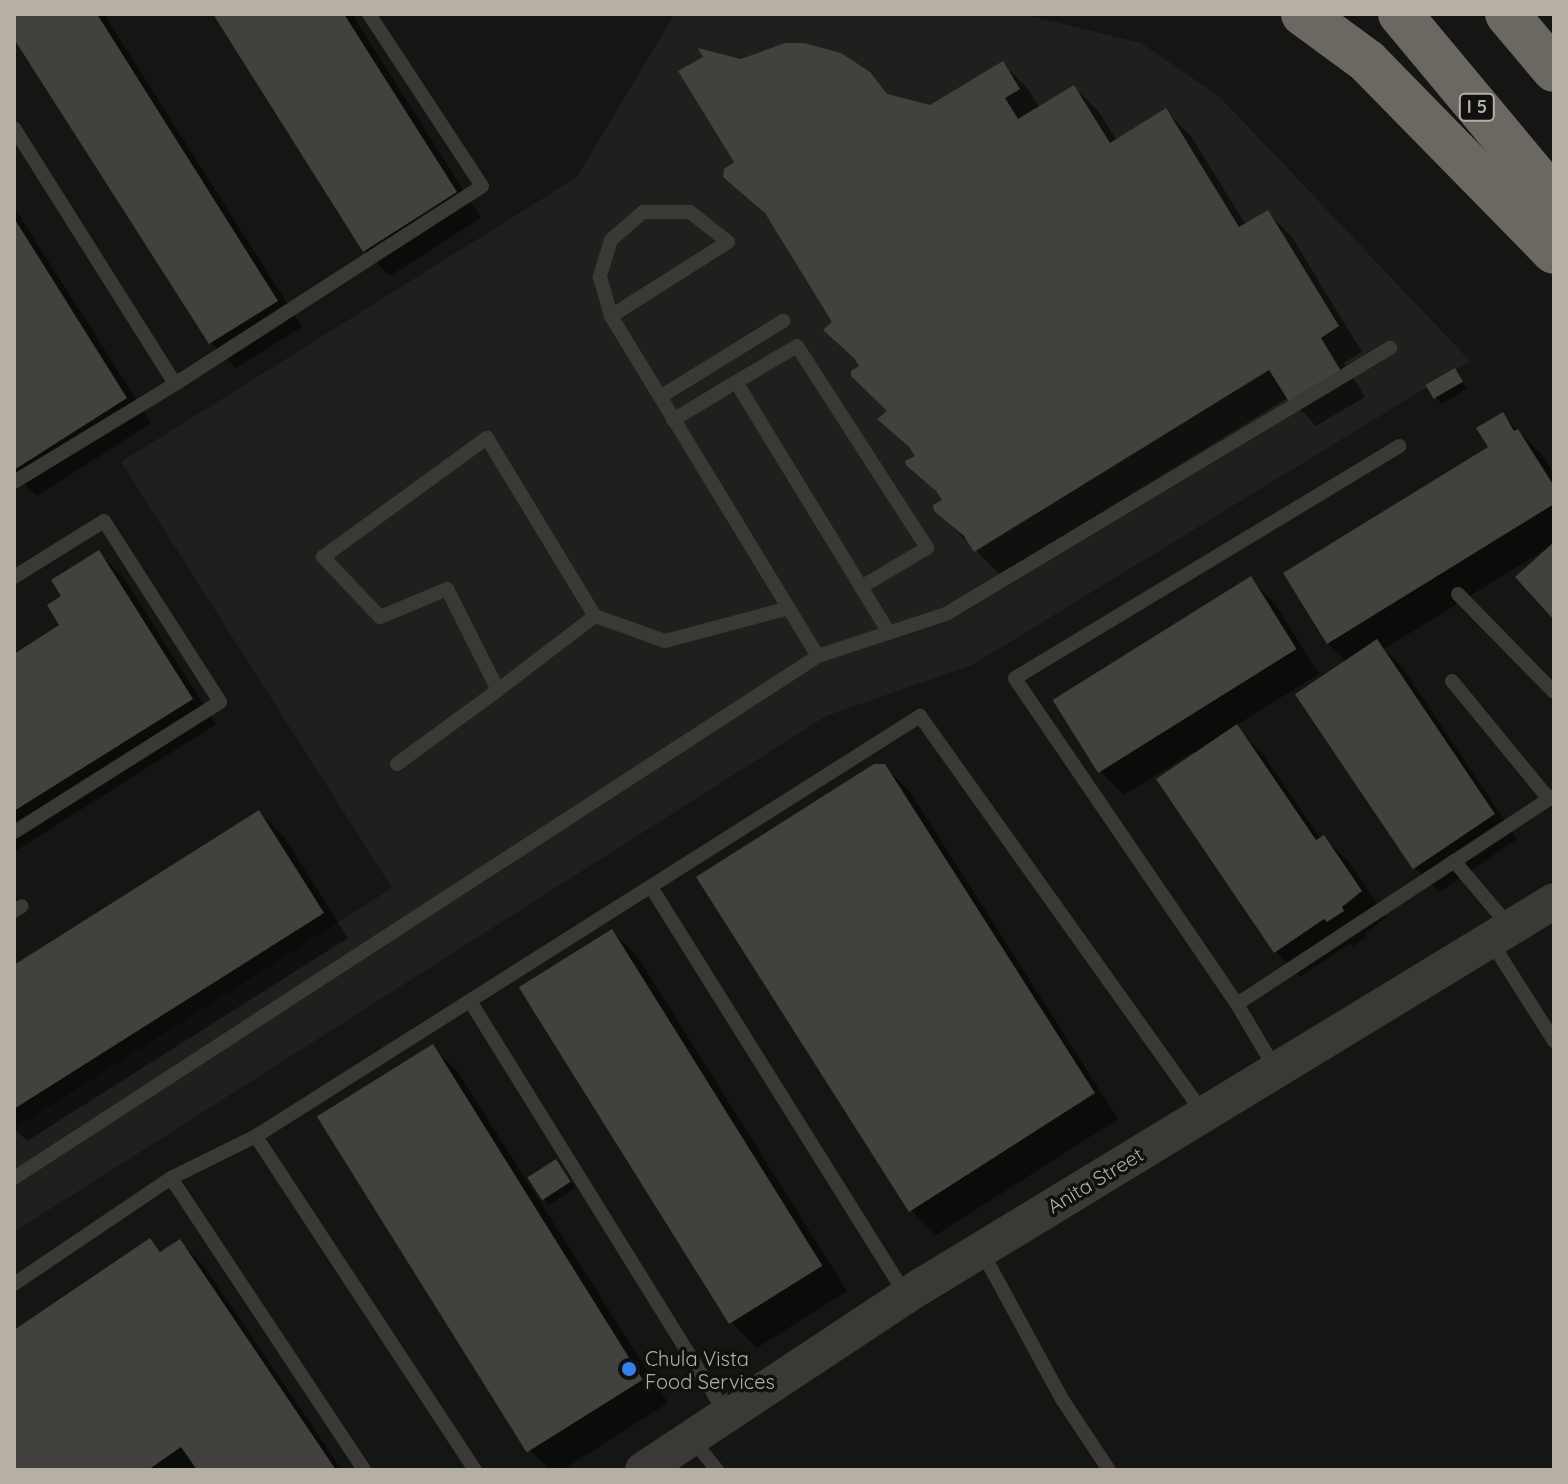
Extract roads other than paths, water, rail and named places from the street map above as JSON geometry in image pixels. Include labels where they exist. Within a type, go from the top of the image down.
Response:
[{"type":"highway","points":[[1303,14],[1367,61],[1554,252]]},
{"type":"highway","name":"I 5","points":[[1400,14],[1554,199]]},
{"type":"highway","points":[[1507,14],[1554,70]]},
{"type":"street","name":"Anita Street","points":[[643,1470],[907,1296],[1554,901]]},
{"type":"lane","points":[[14,482],[175,384],[482,186],[369,14]]},
{"type":"lane","points":[[14,128],[175,384]]},
{"type":"lane","points":[[611,316],[728,242],[690,212],[643,212],[611,240],[600,277],[611,316],[818,656]]},
{"type":"lane","points":[[660,397],[783,321]]},
{"type":"lane","points":[[673,420],[797,346],[927,548],[861,587]]},
{"type":"lane","points":[[14,1178],[818,656],[946,614],[1390,348]]},
{"type":"lane","points":[[736,382],[889,633]]},
{"type":"lane","points":[[498,690],[447,589],[380,617],[323,557],[487,438],[595,616],[665,641],[789,608]]},
{"type":"lane","points":[[1276,1070],[1237,1004],[1015,678],[1400,446]]},
{"type":"lane","points":[[14,577],[104,521],[220,702],[14,832]]},
{"type":"lane","points":[[1458,594],[1554,692]]},
{"type":"lane","points":[[397,764],[595,616]]},
{"type":"lane","points":[[1237,1004],[1552,797],[1452,681]]},
{"type":"lane","points":[[14,1284],[171,1178],[256,1136],[920,716],[1204,1114]]},
{"type":"lane","points":[[1454,861],[1500,934],[1554,1041]]},
{"type":"lane","points":[[651,887],[907,1296]]},
{"type":"lane","points":[[470,1001],[727,1415]]},
{"type":"lane","points":[[256,1136],[475,1470]]},
{"type":"lane","points":[[171,1178],[364,1470]]},
{"type":"lane","points":[[981,1250],[1062,1399],[1109,1470]]},
{"type":"lane","points":[[692,1438],[717,1470]]},
{"type":"place","name":"Chula Vista Food Services","points":[[629,1369]]}]
